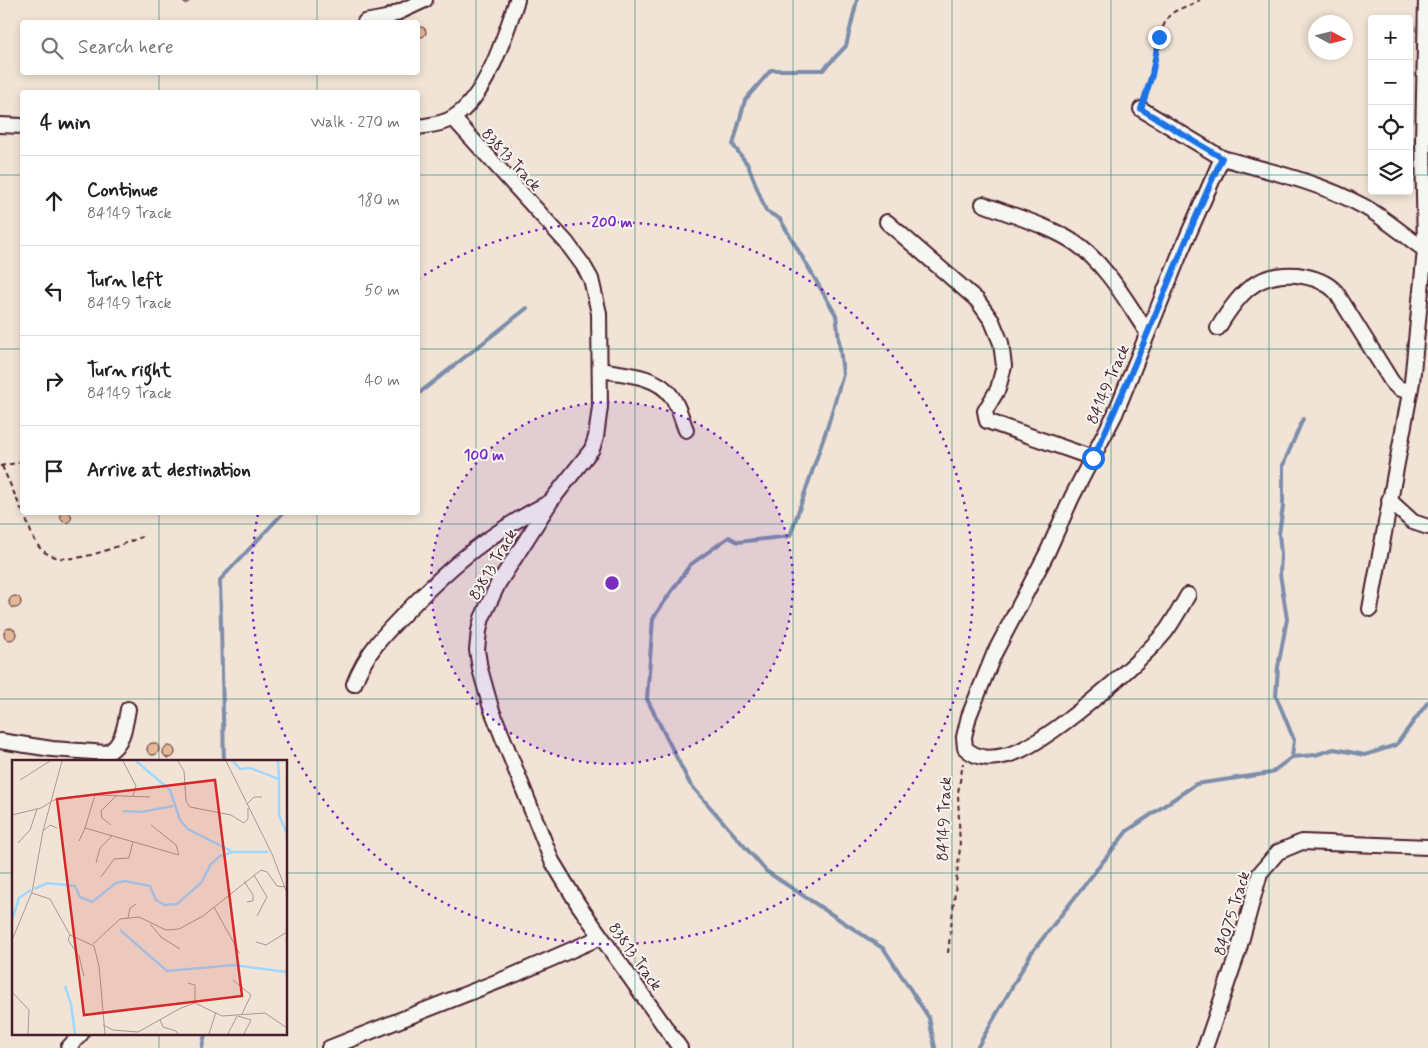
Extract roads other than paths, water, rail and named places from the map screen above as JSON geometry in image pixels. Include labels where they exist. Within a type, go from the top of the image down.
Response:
[{"type":"street","points":[[376,20],[386,18],[425,0]]},
{"type":"street","points":[[420,126],[453,118],[469,104],[479,89],[502,42],[517,0]]},
{"type":"street","points":[[1370,609],[1410,392],[1426,250],[1423,140],[1426,0]]},
{"type":"street","points":[[1141,109],[1222,158],[1296,179],[1364,206],[1426,250]]},
{"type":"street","name":"83813 Track","points":[[453,118],[566,242],[591,279],[597,298],[600,407],[596,437],[592,449],[551,501],[498,584],[488,604],[479,631],[477,650],[480,669],[491,708],[542,838],[564,883],[600,937],[680,1048]]},
{"type":"street","points":[[0,125],[20,126]]},
{"type":"street","name":"84149 Track","points":[[1188,595],[1166,630],[1140,659],[1097,695],[1036,741],[1010,755],[991,758],[977,757],[965,748],[964,737],[969,716],[994,654],[1047,554],[1072,498],[1115,414],[1147,332],[1222,158]]},
{"type":"street","points":[[983,204],[1054,232],[1076,244],[1100,265],[1115,283],[1147,332]]},
{"type":"street","points":[[888,222],[977,300],[992,321],[1001,343],[1004,366],[998,388],[985,411],[987,421],[1093,458]]},
{"type":"street","points":[[1218,328],[1241,295],[1252,285],[1269,276],[1291,275],[1316,279],[1329,285],[1336,292],[1392,382],[1398,388],[1410,392]]},
{"type":"street","points":[[600,370],[641,378],[663,387],[672,396],[686,430]]},
{"type":"street","points":[[1389,500],[1413,522],[1428,526]]},
{"type":"street","points":[[354,684],[360,667],[372,647],[448,570],[492,534],[551,501]]},
{"type":"street","points":[[0,741],[61,750],[106,753],[113,750],[120,741],[128,709]]},
{"type":"street","name":"84075 Track","points":[[1205,1048],[1241,944],[1258,880],[1264,867],[1274,856],[1297,844],[1313,841],[1428,847]]},
{"type":"street","points":[[329,1048],[514,975],[600,937]]},
{"type":"street","points":[[68,1048],[79,1036]]},
{"type":"waterway","points":[[857,0],[846,46],[823,70],[771,70],[745,100],[733,145],[748,165],[766,211],[780,219],[836,315],[843,374],[828,425],[790,536],[738,542],[729,537],[690,565],[653,618],[647,699],[690,784],[766,871],[884,949],[929,1018],[935,1048]]},
{"type":"waterway","points":[[420,392],[527,308]]},
{"type":"waterway","points":[[1292,757],[1294,740],[1276,696],[1278,667],[1287,619],[1280,574],[1279,534],[1283,506],[1283,465],[1303,419]]},
{"type":"waterway","points":[[224,760],[220,580],[281,515]]},
{"type":"waterway","points":[[977,1048],[1032,952],[1127,831],[1196,784],[1271,773],[1292,757],[1315,755],[1334,749],[1365,755],[1396,745],[1428,702]]},
{"type":"waterway","points":[[202,1048],[205,1036]]}]
